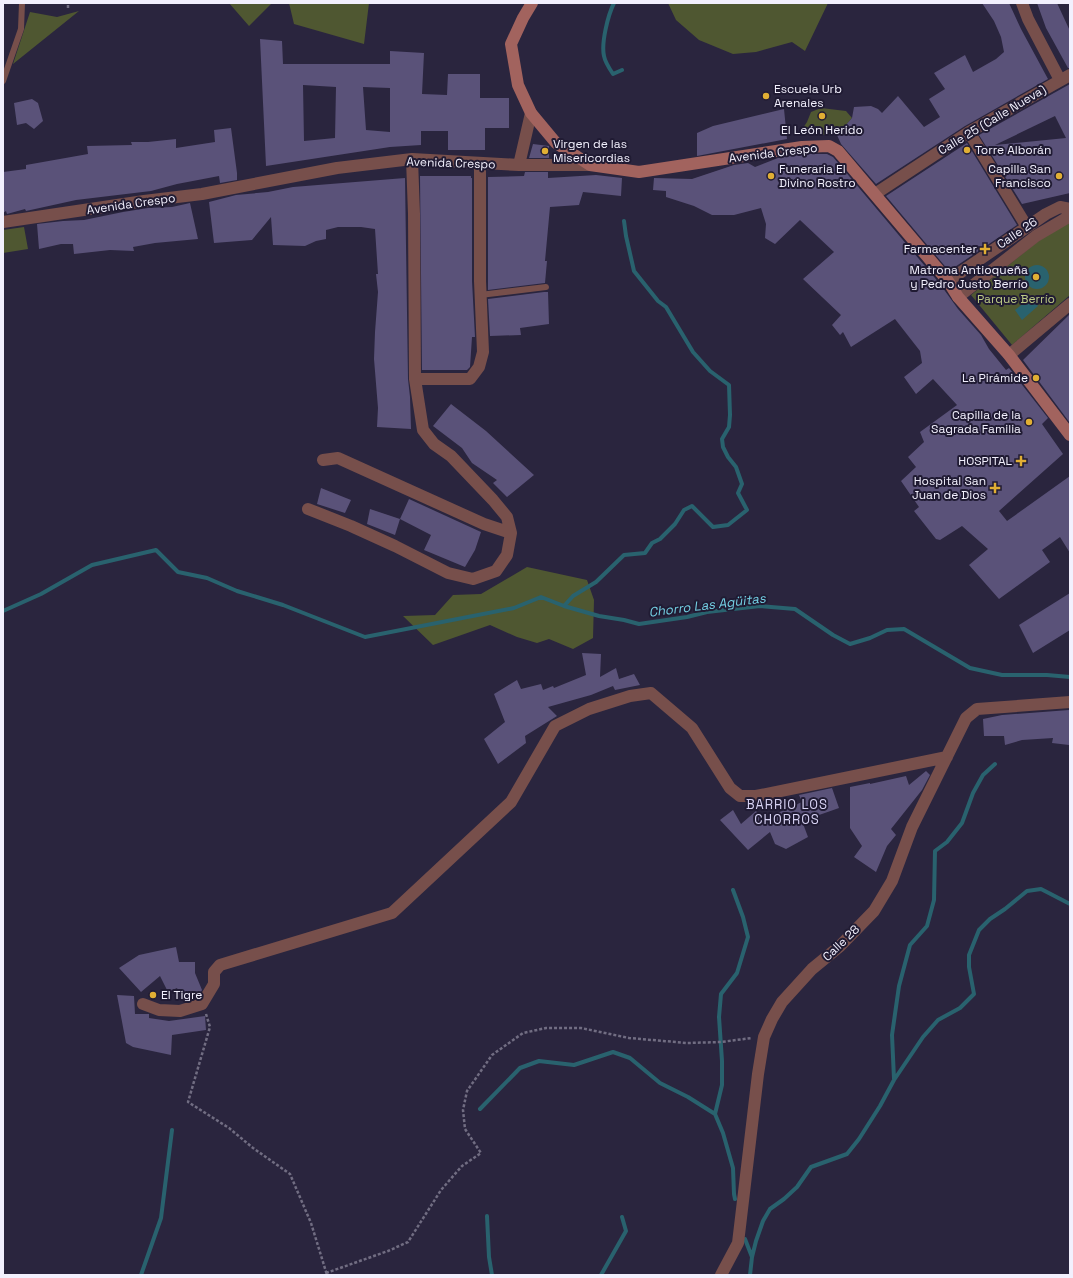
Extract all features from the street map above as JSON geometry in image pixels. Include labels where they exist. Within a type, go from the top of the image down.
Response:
[{"type":"main road","points":[[532,3],[511,44],[518,85],[532,113],[556,143],[590,165]]},
{"type":"main road","name":"Avenida Crespo","points":[[590,165],[639,172],[802,147],[829,146],[838,151],[875,194]]},
{"type":"main road","points":[[875,194],[948,282],[958,297],[1009,355],[1070,435]]},
{"type":"street","points":[[1022,3],[1028,20],[1065,77]]},
{"type":"street","name":"Calle 25 (Calle Nueva)","points":[[875,194],[970,132],[1065,77]]},
{"type":"street","points":[[519,165],[532,113]]},
{"type":"street","points":[[970,132],[1027,227]]},
{"type":"street","points":[[308,509],[363,532],[448,573],[473,579],[496,571],[507,555],[511,533],[507,517],[451,456],[434,444],[423,430],[415,378],[414,214],[412,159]]},
{"type":"street","name":"Avenida Crespo","points":[[3,222],[202,194],[337,168],[412,159],[519,165],[590,165]]},
{"type":"street","points":[[415,378],[470,379],[479,367],[483,352],[480,295],[480,163]]},
{"type":"street","name":"Calle 26","points":[[948,282],[1046,214],[1060,208],[1070,209]]},
{"type":"street","name":"Calle 26","points":[[958,297],[1036,236],[1070,216]]},
{"type":"street","points":[[1009,355],[1070,304]]},
{"type":"street","points":[[323,460],[338,458],[484,524],[511,533]]},
{"type":"street","points":[[143,1004],[159,1010],[180,1011],[202,1004],[214,984],[214,972],[220,965],[392,913],[511,802],[555,726],[590,709],[630,696],[651,693],[692,728],[730,788],[740,796],[756,796],[947,757]]},
{"type":"street","name":"Calle 28","points":[[721,1275],[738,1243],[758,1074],[764,1037],[782,1002],[812,969],[840,946],[874,910],[892,881],[912,827],[966,718],[977,709],[1070,702]]},
{"type":"lane","points":[[3,81],[20,29],[22,3]]},
{"type":"lane","points":[[480,295],[546,287]]},
{"type":"path","points":[[68,3],[68,8]]},
{"type":"path","points":[[202,1004],[210,1027],[188,1102],[229,1128],[253,1148],[290,1174],[311,1223],[326,1274],[408,1242],[441,1190],[462,1166],[481,1153],[464,1129],[464,1110],[467,1092],[492,1055],[523,1033],[546,1028],[581,1028],[628,1038],[687,1043],[722,1042],[764,1037]]},
{"type":"green space","points":[[229,3],[272,3],[249,26]]},
{"type":"green space","points":[[289,3],[369,3],[364,44],[294,24]]},
{"type":"green space","points":[[668,3],[828,3],[805,51],[792,42],[756,52],[733,54],[699,40],[676,20]]},
{"type":"green space","points":[[79,11],[13,64],[30,12],[57,17]]},
{"type":"green space","points":[[821,108],[846,111],[852,118],[837,135],[799,134],[807,122],[811,112]]},
{"type":"green space","name":"Parque Berrío","points":[[1070,219],[1070,295],[1012,345],[971,295],[1036,243]]},
{"type":"green space","points":[[24,227],[28,249],[3,253],[3,230]]},
{"type":"green space","points":[[527,567],[587,580],[594,600],[593,638],[573,649],[549,639],[537,643],[517,637],[490,625],[433,645],[403,616],[435,615],[453,595],[481,594]]},
{"type":"shaded area","points":[[1037,265],[1045,269],[1049,277],[1045,285],[1037,289],[1029,285],[1025,277],[1029,269]]},
{"type":"shaded area","points":[[1031,297],[1038,306],[1022,320],[1015,310]]},
{"type":"building","points":[[982,3],[1009,3],[1048,79],[965,126],[876,184],[841,144],[837,135],[852,118],[854,107],[871,106],[878,109],[882,113],[898,96],[924,127],[940,117],[929,99],[945,89],[934,73],[965,55],[973,72],[996,59],[1004,52],[1001,37],[994,21]]},
{"type":"building","points":[[1037,3],[1057,3],[1070,31],[1070,68],[1068,68],[1046,28]]},
{"type":"building","points":[[260,39],[282,41],[283,64],[390,64],[390,51],[424,53],[422,94],[447,95],[448,74],[480,74],[480,98],[509,98],[509,128],[485,128],[485,150],[448,150],[448,131],[421,131],[421,145],[390,147],[266,166]],"holes":[[[303,85],[336,87],[335,138],[304,141]],[[363,87],[390,88],[390,132],[366,130]]]},
{"type":"building","points":[[1070,84],[1070,193],[1022,204],[979,135]],"holes":[[[1055,116],[1066,138],[995,145]]]},
{"type":"building","points":[[32,99],[38,103],[43,121],[34,129],[26,123],[17,125],[14,103]]},
{"type":"building","points":[[784,109],[787,139],[697,156],[697,133],[713,126]]},
{"type":"building","points":[[231,128],[237,180],[220,183],[219,176],[177,184],[151,191],[76,200],[26,211],[25,209],[7,214],[6,211],[3,213],[3,172],[26,169],[26,165],[88,154],[87,146],[132,145],[131,142],[176,139],[176,148],[215,142],[214,130]]},
{"type":"building","points":[[967,143],[1017,225],[949,271],[886,196]]},
{"type":"building","points":[[533,144],[549,146],[549,158],[529,158]]},
{"type":"building","points":[[803,154],[827,154],[833,157],[940,284],[958,309],[981,335],[989,349],[1006,370],[1009,368],[1048,418],[1042,424],[1063,454],[999,511],[1007,521],[1070,476],[1070,553],[1060,537],[1042,550],[1050,562],[999,599],[969,565],[988,549],[962,526],[940,540],[936,539],[914,511],[919,507],[901,481],[916,467],[908,457],[924,442],[920,432],[957,405],[933,379],[916,394],[904,377],[922,363],[920,351],[895,319],[851,347],[843,332],[840,335],[832,325],[841,315],[803,279],[834,252],[800,220],[775,244],[765,238],[766,224],[761,208],[734,215],[712,215],[694,206],[666,197],[666,191],[653,190],[654,178],[692,179],[734,165],[748,163],[755,167],[778,158]]},
{"type":"building","points":[[525,172],[548,172],[548,178],[596,175],[622,178],[621,196],[583,192],[579,205],[550,207],[545,261],[547,261],[545,283],[488,290],[488,177],[524,176]]},
{"type":"building","points":[[420,176],[471,176],[472,178],[472,281],[475,337],[472,337],[470,367],[467,370],[422,370]]},
{"type":"building","points":[[405,178],[408,379],[411,429],[377,427],[378,408],[374,359],[378,292],[376,274],[378,274],[375,229],[361,227],[338,227],[326,230],[326,239],[316,241],[305,246],[273,245],[271,217],[252,240],[214,243],[209,202],[236,195],[268,192],[293,187]]},
{"type":"building","points":[[190,203],[198,239],[155,243],[133,247],[134,251],[110,250],[74,254],[73,244],[61,244],[39,249],[37,224],[84,220],[123,212],[148,208],[172,207]]},
{"type":"building","points":[[548,292],[549,324],[520,328],[521,335],[490,336],[488,299]]},
{"type":"building","points":[[1070,314],[1070,423],[1023,360]]},
{"type":"building","points":[[451,404],[486,431],[534,475],[507,497],[493,483],[497,480],[472,463],[462,448],[433,426]]},
{"type":"building","points":[[321,488],[351,500],[345,513],[317,504]]},
{"type":"building","points":[[409,499],[481,532],[475,550],[465,567],[424,550],[431,535],[400,519]]},
{"type":"building","points":[[370,509],[400,519],[395,535],[367,524]]},
{"type":"building","points":[[1070,593],[1070,630],[1033,653],[1019,625]]},
{"type":"building","points":[[582,653],[601,654],[600,677],[616,668],[619,679],[634,674],[640,685],[615,690],[613,686],[591,695],[548,707],[557,716],[525,736],[526,743],[498,764],[484,739],[505,722],[494,694],[517,680],[521,689],[541,684],[543,690],[553,686],[554,688],[586,675]]},
{"type":"building","points":[[1069,710],[1069,745],[1052,743],[1053,738],[1022,740],[1005,745],[1004,736],[984,736],[983,719],[1002,715]]},
{"type":"building","points":[[926,771],[930,775],[922,790],[891,829],[896,835],[887,846],[876,872],[854,857],[862,846],[850,828],[850,787],[906,776],[909,785]]},
{"type":"building","points":[[832,788],[839,808],[802,821],[808,837],[786,849],[775,844],[770,832],[748,850],[720,820],[733,810],[741,824],[756,811],[762,820],[802,802],[799,795]]},
{"type":"building","points":[[176,947],[179,962],[195,962],[195,973],[202,990],[199,995],[181,997],[177,988],[168,992],[160,976],[141,992],[119,968],[139,955]]},
{"type":"building","points":[[117,995],[134,996],[135,1014],[149,1014],[149,1018],[169,1021],[205,1016],[206,1030],[172,1035],[171,1055],[133,1047],[126,1043]]},
{"type":"waterway","points":[[614,3],[609,15],[603,50],[605,60],[613,74],[622,70]]},
{"type":"waterway","points":[[3,611],[41,594],[92,565],[156,550],[178,572],[207,578],[237,591],[283,605],[365,637],[514,608],[541,597],[564,606],[573,596],[596,582],[624,555],[645,553],[652,543],[660,539],[675,524],[684,510],[692,506],[713,527],[728,525],[747,510],[738,493],[742,484],[736,467],[728,457],[723,447],[722,439],[729,427],[729,385],[710,371],[693,352],[666,307],[658,301],[634,271],[624,221]]},
{"type":"waterway","name":"Chorro Las Agüitas","points":[[564,606],[599,616],[639,624],[687,617],[707,612],[760,606],[795,609],[833,635],[850,644],[870,638],[887,630],[904,629],[970,668],[1002,675],[1047,675],[1070,677]]},
{"type":"waterway","points":[[894,1079],[892,1035],[899,986],[910,945],[927,926],[934,900],[935,851],[947,842],[962,823],[973,793],[983,775],[995,764]]},
{"type":"waterway","points":[[750,1275],[756,1241],[763,1221],[770,1209],[797,1187],[811,1167],[847,1154],[859,1139],[880,1106],[894,1080],[923,1037],[938,1020],[960,1008],[974,994],[969,967],[969,955],[979,930],[990,919],[1027,891],[1041,889],[1070,904]]},
{"type":"waterway","points":[[715,1114],[722,1085],[719,1017],[721,994],[737,973],[748,937],[743,917],[733,890]]},
{"type":"waterway","points":[[480,1109],[520,1068],[539,1061],[574,1065],[613,1052],[630,1058],[660,1083],[688,1097],[715,1114],[723,1133],[733,1168],[735,1199]]},
{"type":"waterway","points":[[141,1275],[161,1218],[172,1130]]},
{"type":"waterway","points":[[487,1216],[489,1257],[492,1275]]},
{"type":"waterway","points":[[601,1275],[626,1231],[622,1217]]},
{"type":"waterway","points":[[745,1239],[752,1257]]},
{"type":"place","name":"Escuela Urb Arenales","points":[[766,96]]},
{"type":"place","name":"El León Herido","points":[[822,116]]},
{"type":"place","name":"Torre Alborán","points":[[967,150]]},
{"type":"place","name":"Virgen de las Misericordias","points":[[545,151]]},
{"type":"place","name":"Funeraria El Divino Rostro","points":[[771,176]]},
{"type":"place","name":"Capilla San Francisco","points":[[1059,176]]},
{"type":"place","name":"Farmacenter","points":[[985,249]]},
{"type":"place","name":"Matrona Antioqueña y Pedro Justo Berrío","points":[[1036,277]]},
{"type":"place","name":"La Pirámide","points":[[1036,378]]},
{"type":"place","name":"Capilla de la Sagrada Familia","points":[[1029,422]]},
{"type":"place","name":"HOSPITAL","points":[[1021,461]]},
{"type":"place","name":"Hospital San Juan de Dios","points":[[995,488]]},
{"type":"place","name":"El Tigre","points":[[153,995]]},
{"type":"district","name":"BARRIO LOS CHORROS","points":[[787,812]]}]
